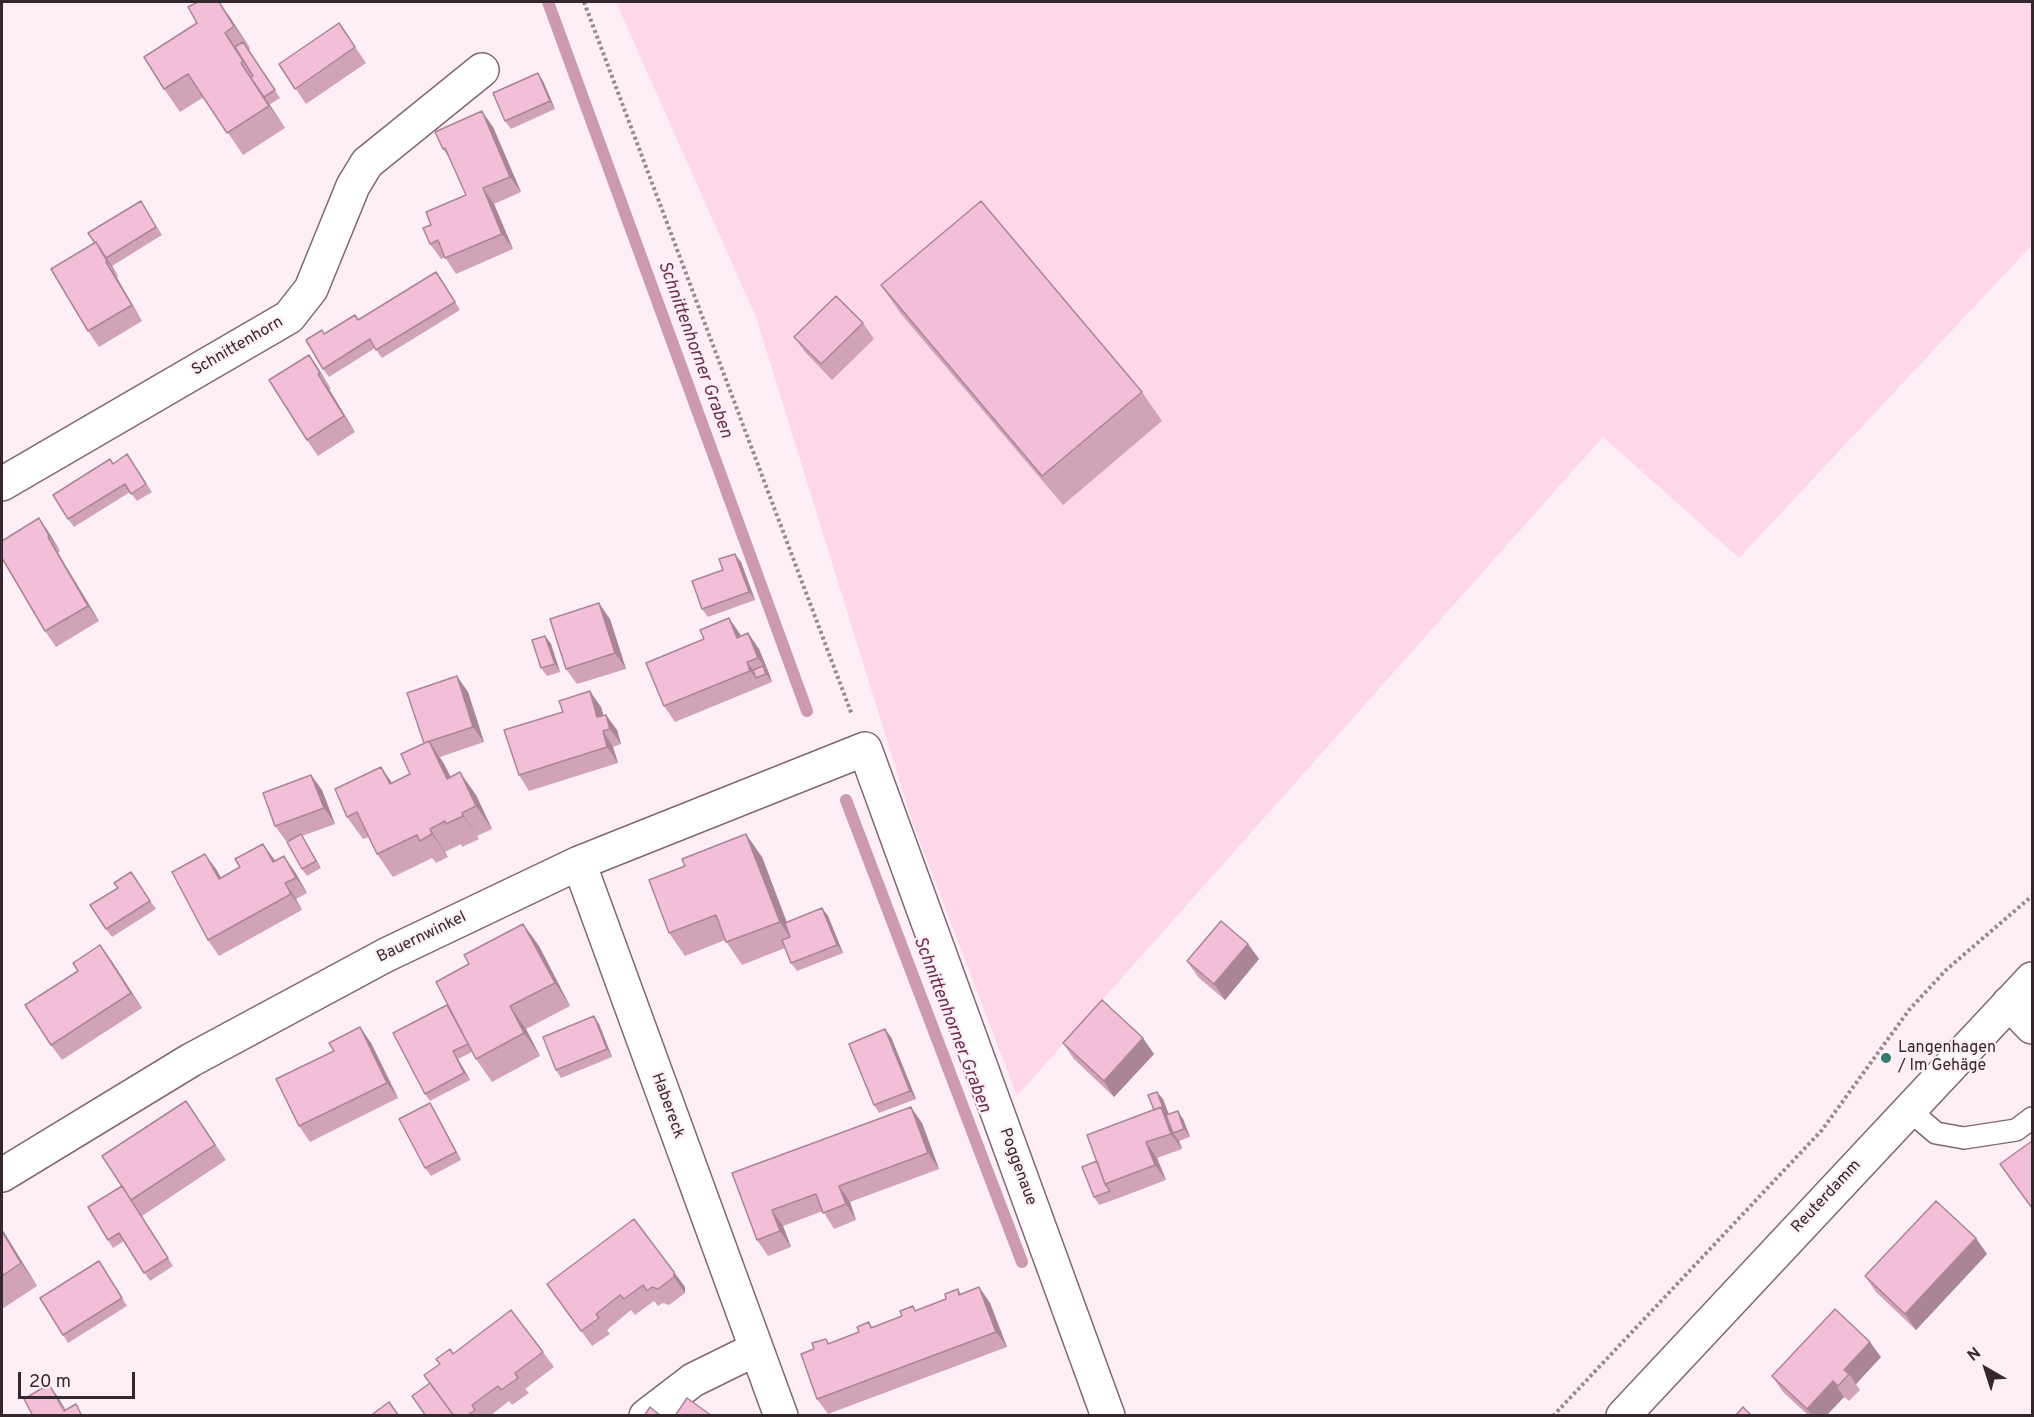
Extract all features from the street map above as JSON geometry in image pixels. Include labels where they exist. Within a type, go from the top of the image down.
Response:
[{"type":"street","name":"Schnittenhorn","points":[[2,484],[289,317],[311,289],[353,186],[367,163],[482,70]]},
{"type":"street","name":"Bauernwinkel","points":[[2,1175],[190,1060],[386,955],[579,863],[865,749]]},
{"type":"street","name":"Poggenaue","points":[[865,749],[1108,1416]]},
{"type":"street","name":"Habereck","points":[[579,863],[780,1416]]},
{"type":"street","name":"Reuterdamm","points":[[1623,1416],[2032,979]]},
{"type":"street","points":[[2009,1003],[2032,1027]]},
{"type":"street","points":[[646,1416],[693,1380],[756,1349]]},
{"type":"lane","points":[[1909,1110],[1936,1133],[1964,1138],[2016,1130],[2032,1118]]},
{"type":"path","points":[[584,2],[865,749]]},
{"type":"path","points":[[1553,1416],[1822,1131],[1909,1010],[1946,970],[2032,896]]},
{"type":"shaded area","points":[[616,2],[2032,2],[2032,245],[1739,558],[1603,437],[1017,1096],[912,821],[756,317]]},
{"type":"building","points":[[198,2],[219,2],[234,26],[225,33],[269,106],[227,133],[188,74],[164,89],[144,57],[197,23],[188,7]]},
{"type":"building","points":[[339,23],[355,47],[295,89],[279,64]]},
{"type":"building","points":[[243,42],[275,90],[264,97],[235,47]]},
{"type":"building","points":[[538,73],[550,101],[505,121],[493,93]]},
{"type":"building","points":[[482,111],[510,177],[483,188],[502,234],[445,258],[438,240],[430,244],[423,228],[431,225],[426,212],[466,195],[445,148],[443,149],[435,132]]},
{"type":"building","points":[[141,201],[156,227],[106,258],[88,233]]},
{"type":"building","points":[[981,201],[1142,392],[1042,476],[881,285]]},
{"type":"building","points":[[96,242],[132,305],[88,331],[51,269]]},
{"type":"building","points":[[436,272],[455,302],[376,350],[370,339],[323,369],[306,340],[322,330],[324,334],[355,315],[358,320]]},
{"type":"building","points":[[836,296],[863,323],[821,364],[794,337]]},
{"type":"building","points":[[309,355],[344,416],[307,440],[269,380]]},
{"type":"building","points":[[127,454],[146,484],[131,494],[125,484],[68,519],[53,495],[110,459],[113,464]]},
{"type":"building","points":[[39,518],[88,606],[45,631],[2,558],[2,541]]},
{"type":"building","points":[[735,554],[749,592],[702,609],[692,581],[723,570],[719,559]]},
{"type":"building","points":[[599,603],[615,653],[566,669],[550,619]]},
{"type":"building","points":[[729,618],[737,638],[748,633],[758,658],[747,662],[750,671],[664,706],[646,663],[704,639],[700,630]]},
{"type":"building","points":[[545,636],[555,664],[541,668],[532,640]]},
{"type":"building","points":[[763,666],[766,674],[756,678],[753,670]]},
{"type":"building","points":[[457,676],[473,727],[424,743],[407,693]]},
{"type":"building","points":[[590,691],[597,717],[606,715],[610,729],[603,731],[607,747],[519,775],[504,730],[563,712],[559,701]]},
{"type":"building","points":[[429,741],[447,779],[460,772],[476,806],[462,813],[463,816],[446,824],[445,821],[430,829],[432,834],[420,841],[417,835],[377,854],[357,812],[347,817],[335,789],[381,767],[390,784],[410,774],[401,754]]},
{"type":"building","points":[[311,775],[324,808],[275,826],[263,793]]},
{"type":"building","points":[[301,834],[316,861],[302,869],[287,842]]},
{"type":"building","points":[[746,834],[780,922],[726,942],[716,915],[669,933],[649,880],[685,866],[682,859]]},
{"type":"building","points":[[263,844],[273,862],[284,856],[296,878],[285,883],[291,894],[208,940],[172,872],[205,854],[219,879],[240,867],[235,859]]},
{"type":"building","points":[[131,872],[150,901],[106,929],[90,905],[118,888],[114,883]]},
{"type":"building","points":[[822,908],[837,945],[791,963],[782,940],[790,937],[785,923]]},
{"type":"building","points":[[1221,921],[1248,944],[1214,984],[1187,961]]},
{"type":"building","points":[[523,924],[555,983],[510,1006],[524,1033],[476,1059],[436,982],[469,964],[464,955]]},
{"type":"building","points":[[100,945],[131,993],[51,1045],[25,1005],[78,971],[73,963]]},
{"type":"building","points":[[1102,1000],[1143,1038],[1104,1081],[1063,1043]]},
{"type":"building","points":[[447,1005],[468,1044],[453,1051],[464,1073],[425,1094],[393,1033]]},
{"type":"building","points":[[594,1016],[607,1049],[556,1070],[543,1037]]},
{"type":"building","points":[[360,1027],[387,1083],[299,1126],[276,1079],[334,1051],[329,1043]]},
{"type":"building","points":[[885,1029],[910,1091],[874,1105],[849,1044]]},
{"type":"building","points":[[1157,1092],[1166,1115],[1161,1107],[1154,1110],[1148,1095]]},
{"type":"building","points":[[186,1101],[215,1145],[131,1200],[102,1156]]},
{"type":"building","points":[[430,1103],[456,1152],[425,1168],[399,1119]]},
{"type":"building","points":[[911,1107],[928,1153],[839,1186],[846,1204],[823,1213],[816,1194],[772,1210],[780,1231],[757,1240],[732,1173]]},
{"type":"building","points":[[1161,1107],[1171,1134],[1146,1142],[1155,1165],[1105,1184],[1087,1135]]},
{"type":"building","points":[[1178,1111],[1184,1129],[1173,1133],[1166,1115]]},
{"type":"building","points":[[2032,1141],[2032,1208],[2000,1164]]},
{"type":"building","points":[[1097,1161],[1105,1184],[1110,1191],[1094,1197],[1082,1167]]},
{"type":"building","points":[[122,1186],[168,1258],[144,1273],[119,1233],[108,1240],[88,1207]]},
{"type":"building","points":[[1936,1201],[1976,1238],[1905,1314],[1865,1276]]},
{"type":"building","points":[[634,1219],[674,1272],[674,1277],[658,1289],[652,1287],[647,1291],[643,1285],[624,1299],[620,1295],[596,1314],[599,1318],[581,1331],[547,1284]]},
{"type":"building","points":[[2,1231],[21,1263],[2,1276]]},
{"type":"building","points":[[99,1261],[122,1298],[63,1335],[40,1298]]},
{"type":"building","points":[[979,1287],[996,1332],[817,1399],[801,1354],[814,1349],[812,1343],[826,1339],[828,1344],[859,1332],[857,1327],[869,1322],[871,1328],[902,1316],[900,1311],[913,1306],[915,1311],[946,1299],[945,1294],[958,1289],[959,1295]]},
{"type":"building","points":[[1835,1309],[1870,1342],[1844,1370],[1849,1374],[1838,1386],[1833,1381],[1807,1409],[1772,1376]]},
{"type":"building","points":[[511,1310],[543,1352],[515,1373],[518,1378],[501,1390],[498,1386],[472,1405],[475,1410],[467,1416],[454,1416],[424,1375],[440,1364],[436,1359],[450,1349],[453,1354]]},
{"type":"building","points":[[430,1383],[454,1416],[426,1416],[412,1396]]},
{"type":"building","points":[[49,1384],[64,1411],[76,1404],[82,1416],[33,1416],[24,1399]]},
{"type":"building","points":[[687,1398],[712,1416],[675,1416]]},
{"type":"building","points":[[389,1402],[399,1416],[370,1416]]},
{"type":"building","points":[[650,1407],[661,1416],[644,1416]]},
{"type":"building","points":[[1743,1407],[1752,1416],[1735,1416]]},
{"type":"waterway","name":"Schnittenhorner Graben","points":[[548,2],[807,711]]},
{"type":"waterway","name":"Schnittenhorner Graben","points":[[846,800],[1022,1262]]},
{"type":"place","name":"Langenhagen / Im Gehäge","points":[[1886,1058]]}]
